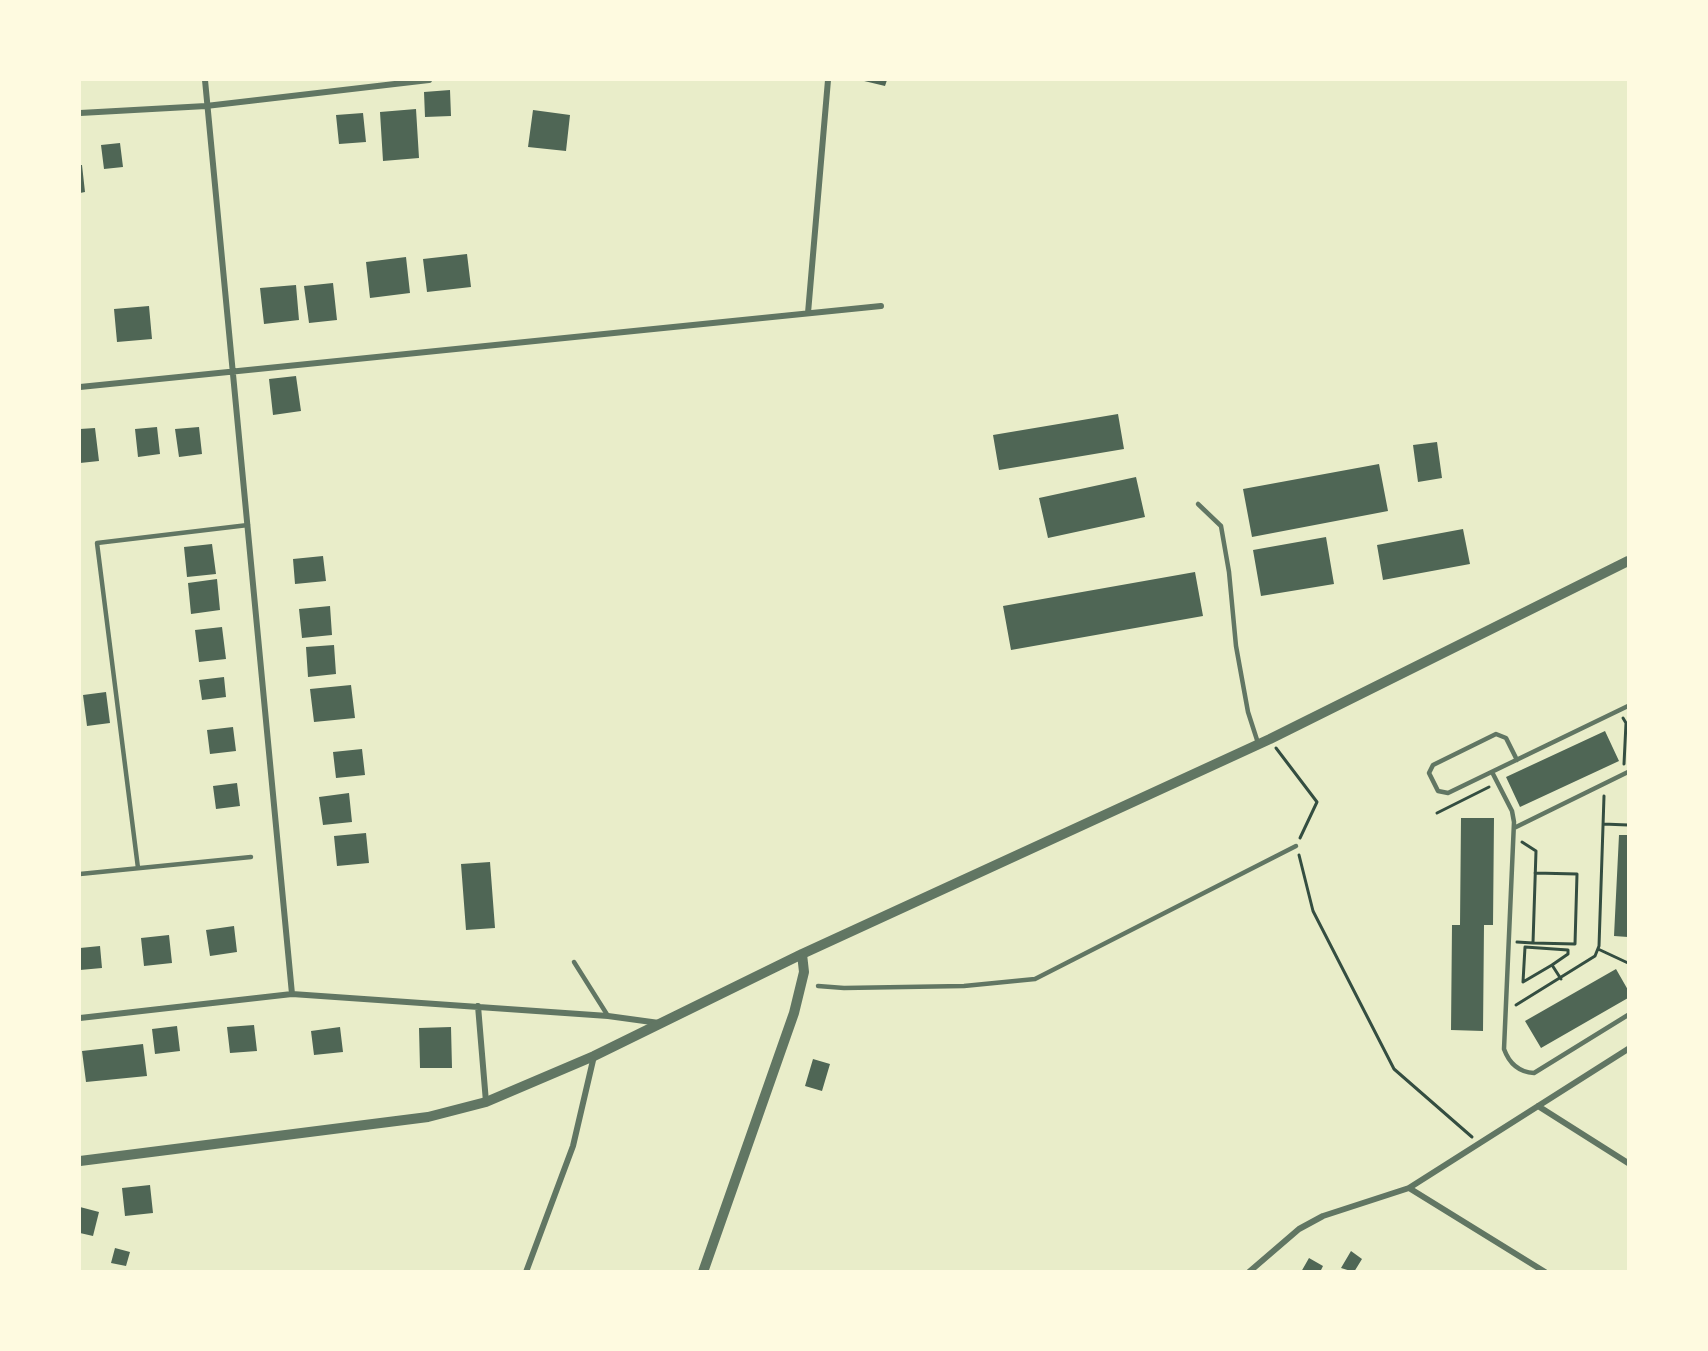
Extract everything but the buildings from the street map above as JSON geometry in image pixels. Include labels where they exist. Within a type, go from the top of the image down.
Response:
[{"type":"street","points":[[205,80],[292,994]]},
{"type":"street","points":[[80,113],[206,106],[429,80]]},
{"type":"street","points":[[808,313],[828,80]]},
{"type":"street","points":[[80,387],[881,306]]},
{"type":"street","points":[[80,1161],[428,1117],[486,1101],[594,1056],[802,954],[1270,739],[1629,561]]},
{"type":"street","points":[[703,1272],[796,1005],[804,972],[802,954]]},
{"type":"street","points":[[80,1018],[292,994],[608,1016],[662,1023]]},
{"type":"street","points":[[478,1006],[486,1101]]},
{"type":"street","points":[[1249,1272],[1278,1245],[1323,1216],[1409,1188],[1629,1049]]},
{"type":"street","points":[[526,1272],[573,1146],[594,1056]]},
{"type":"street","points":[[1538,1106],[1629,1163]]},
{"type":"street","points":[[1409,1188],[1545,1272]]},
{"type":"lane","points":[[1198,504],[1221,526],[1229,572],[1236,646],[1248,712],[1258,744]]},
{"type":"lane","points":[[138,868],[97,543],[248,525]]},
{"type":"lane","points":[[1517,760],[1506,738],[1496,734],[1433,765],[1429,773],[1438,791],[1443,793],[1492,772],[1517,760],[1629,706]]},
{"type":"lane","points":[[1492,772],[1512,811],[1514,828],[1504,1049],[1507,1057],[1518,1069],[1534,1073],[1629,1015]]},
{"type":"lane","points":[[1514,828],[1629,772]]},
{"type":"lane","points":[[818,986],[843,988],[964,986],[1035,979],[1296,846]]},
{"type":"lane","points":[[80,874],[251,857]]},
{"type":"lane","points":[[574,962],[608,1016]]},
{"type":"path","points":[[1616,769],[1624,765],[1626,723],[1625,718],[1617,716]]},
{"type":"path","points":[[1270,739],[1317,802],[1296,846],[1313,911],[1394,1069],[1479,1142]]},
{"type":"path","points":[[1506,1011],[1595,956],[1598,949],[1604,784]]},
{"type":"path","points":[[1437,813],[1490,786],[1495,795]]},
{"type":"path","points":[[1603,824],[1629,825]]},
{"type":"path","points":[[1514,838],[1536,851],[1535,873],[1537,879],[1533,943],[1575,944],[1576,874],[1535,873]]},
{"type":"path","points":[[1525,942],[1523,982],[1568,954],[1568,950],[1525,948]]},
{"type":"path","points":[[1598,949],[1629,963]]},
{"type":"path","points":[[1552,965],[1560,979]]}]
